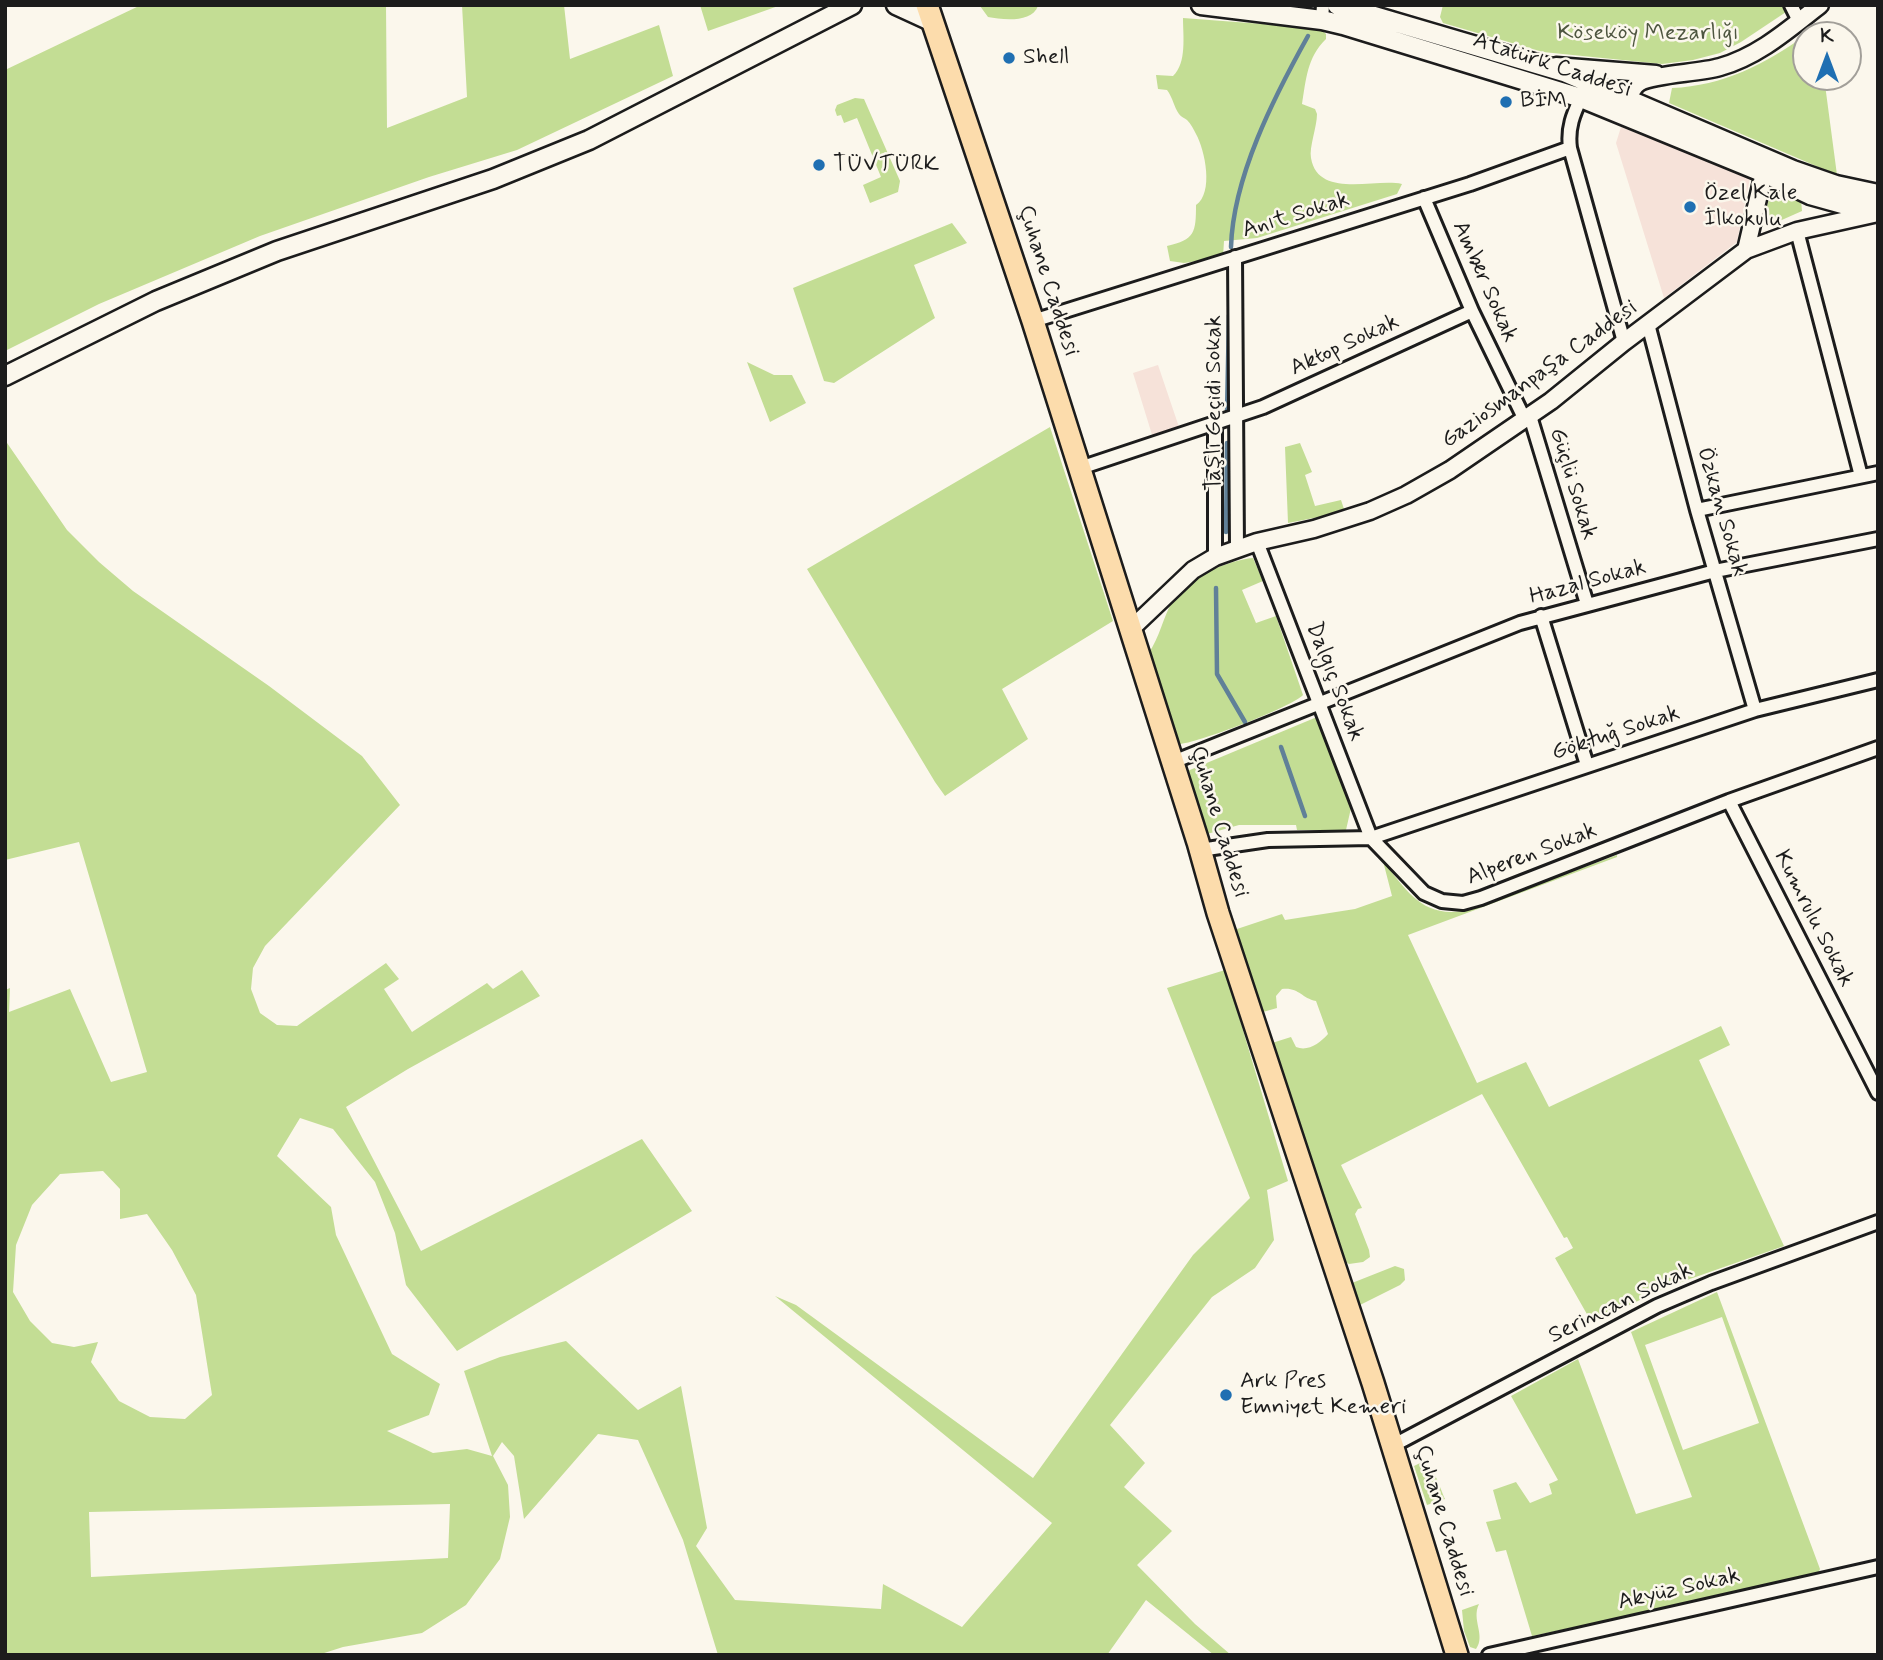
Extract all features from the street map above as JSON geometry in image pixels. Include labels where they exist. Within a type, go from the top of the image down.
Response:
[{"type":"main road","points":[[5,376],[131,313],[277,251],[493,178],[589,140],[852,5]]},
{"type":"main road","points":[[896,5],[930,14]]},
{"type":"main road","name":"Atatürk Caddesi","points":[[1202,5],[1323,13],[1581,98],[1625,106],[1836,185],[1878,194]]},
{"type":"main road","name":"Atatürk Caddesi","points":[[1337,5],[1541,65],[1589,82],[1625,106],[1764,173],[1821,198],[1878,210]]},
{"type":"main road","name":"Çuhane Caddesi","points":[[930,14],[1033,321],[1173,762],[1218,914],[1392,1446],[1457,1655]]},
{"type":"street","points":[[1791,5],[1799,21],[1820,5]]},
{"type":"street","points":[[1625,106],[1634,86],[1640,82],[1698,72],[1739,60],[1762,48],[1792,26]]},
{"type":"street","points":[[1541,65],[1672,76]]},
{"type":"street","points":[[1589,82],[1570,126],[1570,148],[1624,342]]},
{"type":"street","name":"Anıt Sokak","points":[[1033,321],[1424,198],[1570,148]]},
{"type":"street","points":[[1746,250],[1764,173]]},
{"type":"street","name":"Amber Sokak","points":[[1424,198],[1472,311],[1527,418]]},
{"type":"street","name":"Gaziosmanpaşa Caddesi","points":[[1131,629],[1193,570],[1214,557],[1258,542],[1341,521],[1385,505],[1450,470],[1527,418],[1746,250],[1797,231],[1878,210]]},
{"type":"street","points":[[1797,231],[1861,476]]},
{"type":"street","name":"Taşlı Geçidi Sokak","points":[[1235,257],[1237,548]]},
{"type":"street","name":"Aktop Sokak","points":[[1080,468],[1263,407],[1472,311]]},
{"type":"street","name":"Özkan Sokak","points":[[1648,324],[1697,510],[1755,710]]},
{"type":"street","name":"Güçlü Sokak","points":[[1527,418],[1587,604]]},
{"type":"street","points":[[1214,557],[1215,424]]},
{"type":"street","points":[[1697,510],[1878,474]]},
{"type":"street","name":"Hazal Sokak","points":[[1173,762],[1319,702],[1541,617],[1715,571],[1878,539]]},
{"type":"street","name":"Dalgıç Sokak","points":[[1258,542],[1371,838]]},
{"type":"street","points":[[1541,617],[1587,765]]},
{"type":"street","name":"Göktuğ Sokak","points":[[1371,838],[1755,710],[1878,680]]},
{"type":"street","name":"Alperen Sokak","points":[[1371,838],[1424,893],[1442,901],[1463,903],[1729,801],[1878,748]]},
{"type":"street","name":"Kumrulu Sokak","points":[[1729,801],[1878,1093]]},
{"type":"street","points":[[1200,850],[1268,840],[1371,838]]},
{"type":"street","name":"Serincan Sokak","points":[[1392,1446],[1657,1306],[1711,1283],[1878,1222]]},
{"type":"street","name":"Akyüz Sokak","points":[[1489,1655],[1878,1567]]},
{"type":"shaded area","name":"Özel Kale İlkokulu","points":[[1621,127],[1750,178],[1737,242],[1664,298],[1616,143]]},
{"type":"shaded area","points":[[1158,365],[1180,430],[1153,438],[1133,373]]},
{"type":"green space","points":[[141,5],[386,5],[387,128],[467,97],[462,5],[564,5],[570,59],[659,25],[673,76],[517,150],[429,177],[260,236],[99,304],[5,351],[5,70]]},
{"type":"green space","points":[[700,5],[781,5],[708,31]]},
{"type":"green space","name":"Köseköy Mezarlığı","points":[[1443,5],[1791,5],[1792,8],[1720,53],[1662,64],[1543,52],[1443,23],[1440,17]]},
{"type":"green space","points":[[980,6],[1038,6],[1030,15],[1009,19],[988,17]]},
{"type":"green space","points":[[1183,18],[1323,31],[1326,39],[1311,61],[1302,104],[1315,109],[1317,114],[1311,153],[1316,171],[1324,179],[1336,183],[1402,184],[1397,194],[1257,238],[1224,241],[1223,257],[1184,263],[1170,261],[1167,246],[1183,241],[1192,233],[1196,205],[1202,199],[1206,181],[1205,160],[1196,134],[1179,114],[1167,90],[1158,89],[1156,75],[1173,76],[1177,71],[1183,49]]},
{"type":"green space","points":[[1792,44],[1792,91],[1826,91],[1837,175],[1669,103],[1672,88],[1726,78]]},
{"type":"green space","points":[[855,98],[864,99],[900,181],[898,192],[870,203],[863,185],[881,177],[857,118],[844,123],[835,110],[837,105]]},
{"type":"green space","points":[[1772,189],[1801,200],[1802,211],[1775,223],[1767,220],[1765,213]]},
{"type":"green space","points":[[952,223],[967,243],[914,265],[935,318],[834,383],[824,381],[793,288]]},
{"type":"green space","points":[[747,362],[774,375],[792,375],[806,403],[770,422]]},
{"type":"green space","points":[[1050,427],[1113,621],[1002,689],[1028,739],[945,796],[807,569]]},
{"type":"green space","points":[[5,440],[67,530],[99,562],[133,591],[269,686],[362,756],[400,805],[265,946],[253,968],[251,989],[260,1013],[277,1025],[297,1026],[386,963],[399,979],[384,989],[412,1032],[487,983],[493,989],[522,970],[540,996],[408,1069],[346,1107],[421,1251],[642,1139],[692,1211],[457,1351],[406,1285],[395,1233],[375,1182],[333,1129],[300,1118],[277,1156],[331,1207],[336,1235],[392,1354],[440,1384],[429,1415],[387,1431],[433,1453],[467,1449],[492,1456],[464,1371],[500,1357],[566,1341],[638,1410],[681,1386],[707,1528],[696,1546],[735,1600],[881,1609],[883,1584],[962,1627],[1052,1523],[775,1296],[796,1305],[1033,1478],[1193,1255],[1250,1198],[1167,988],[1225,970],[1288,1181],[1267,1190],[1274,1240],[1255,1268],[1212,1297],[1110,1425],[1145,1463],[1124,1487],[1172,1531],[1137,1565],[1195,1624],[1231,1655],[1214,1655],[1146,1600],[1107,1655],[718,1655],[683,1540],[638,1440],[598,1434],[524,1519],[514,1456],[502,1442],[493,1456],[508,1485],[510,1517],[500,1559],[466,1605],[422,1633],[343,1647],[318,1655],[5,1655],[5,990],[10,988],[9,1012],[70,989],[111,1082],[147,1072],[79,842],[5,860]],"holes":[[[103,1171],[120,1189],[120,1219],[147,1214],[172,1250],[196,1295],[212,1395],[185,1419],[150,1417],[119,1401],[91,1362],[98,1342],[74,1347],[52,1343],[30,1321],[13,1292],[16,1245],[32,1205],[60,1174]],[[450,1504],[448,1558],[91,1577],[89,1512]]]},
{"type":"green space","points":[[1300,443],[1312,472],[1305,475],[1315,506],[1341,500],[1344,509],[1288,523],[1285,447]]},
{"type":"green space","points":[[1253,558],[1263,581],[1242,590],[1256,623],[1276,616],[1303,695],[1281,708],[1243,724],[1179,744],[1148,654],[1179,592],[1209,572],[1232,562]]},
{"type":"green space","points":[[1317,717],[1351,808],[1346,830],[1297,830],[1296,825],[1239,825],[1207,834],[1185,772]]},
{"type":"green space","points":[[1617,855],[1408,935],[1477,1083],[1526,1062],[1549,1107],[1721,1026],[1730,1045],[1699,1060],[1784,1246],[1667,1287],[1592,1323],[1555,1258],[1573,1248],[1567,1237],[1564,1238],[1482,1094],[1341,1165],[1362,1208],[1355,1214],[1370,1257],[1363,1262],[1349,1264],[1343,1260],[1272,1043],[1291,1037],[1296,1047],[1305,1048],[1318,1043],[1328,1034],[1316,1001],[1296,991],[1282,989],[1276,996],[1277,1008],[1263,1012],[1233,934],[1237,929],[1282,914],[1285,920],[1355,909],[1392,896],[1383,861],[1420,902],[1430,908],[1456,912],[1472,909]]},
{"type":"green space","points":[[1395,1266],[1404,1269],[1405,1280],[1360,1305],[1352,1283]]},
{"type":"green space","points":[[1717,1292],[1820,1569],[1818,1574],[1809,1578],[1532,1636],[1506,1550],[1496,1552],[1486,1522],[1501,1519],[1493,1490],[1516,1482],[1530,1503],[1552,1494],[1549,1484],[1558,1480],[1511,1396],[1578,1359],[1636,1514],[1692,1497],[1631,1332]],"holes":[[[1722,1317],[1759,1423],[1683,1450],[1645,1345]]]},
{"type":"green space","points":[[1420,1463],[1433,1472],[1445,1499],[1427,1505],[1414,1466]]},
{"type":"green space","points":[[1479,1604],[1477,1616],[1480,1638],[1476,1649],[1470,1647],[1464,1631],[1462,1610]]},
{"type":"waterway","points":[[1231,247],[1233,220],[1247,166],[1269,111],[1308,36]]},
{"type":"waterway","points":[[1227,412],[1229,315]]},
{"type":"waterway","points":[[1226,532],[1227,443]]},
{"type":"waterway","points":[[1216,588],[1217,674],[1245,722]]},
{"type":"waterway","points":[[1281,747],[1305,816]]},
{"type":"place","name":"Shell","points":[[1009,58]]},
{"type":"place","name":"BİM","points":[[1506,102]]},
{"type":"place","name":"TÜVTÜRK","points":[[819,165]]},
{"type":"place","name":"Özel Kale İlkokulu","points":[[1690,207]]},
{"type":"place","name":"Ark Pres Emniyet Kemeri","points":[[1226,1395]]}]
